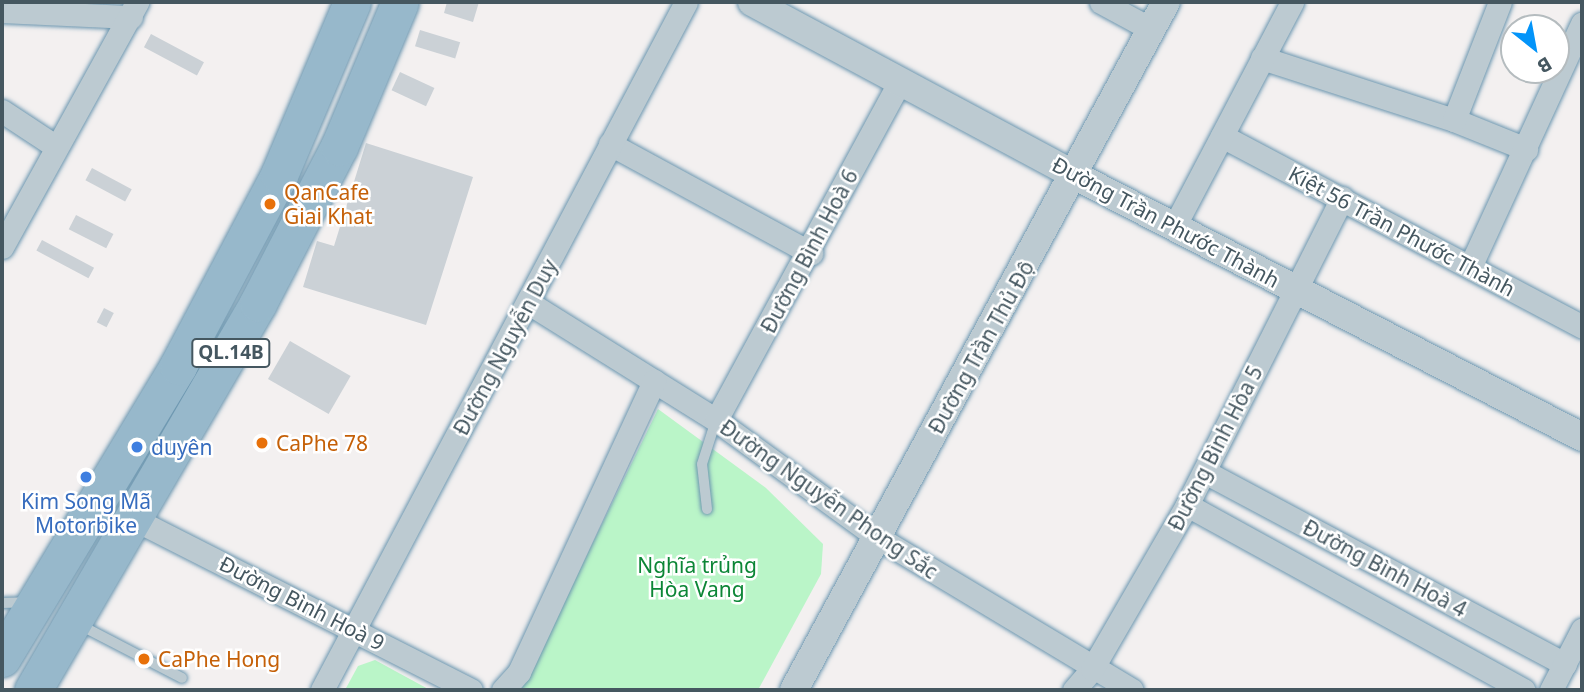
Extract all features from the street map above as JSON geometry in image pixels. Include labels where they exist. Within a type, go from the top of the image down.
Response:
[{"type":"highway","name":"QL.14B","points":[[2,658],[19,602],[178,366],[279,175],[352,2]]},
{"type":"highway","name":"QL.14B","points":[[33,690],[132,518],[211,389],[340,147],[400,2]]},
{"type":"street","name":"Đường Nguyễn Duy","points":[[321,690],[529,303],[686,2]]},
{"type":"street","name":"Đường Trần Phước Thành","points":[[752,2],[1074,175],[1582,437]]},
{"type":"street","points":[[1101,2],[1151,29]]},
{"type":"street","name":"Đường Trần Thủ Độ","points":[[794,690],[1166,2]]},
{"type":"street","points":[[1174,227],[1292,2]]},
{"type":"street","points":[[1454,120],[1500,2]]},
{"type":"street","points":[[2,11],[134,9]]},
{"type":"street","points":[[2,247],[55,146],[134,9]]},
{"type":"street","points":[[1470,267],[1582,23]]},
{"type":"street","points":[[1262,58],[1454,120],[1526,149]]},
{"type":"street","name":"Đường Bình Hoà 6","points":[[716,420],[811,253],[900,81]]},
{"type":"street","points":[[2,111],[55,146]]},
{"type":"street","name":"Kiệt 56 Trần Phước Thành","points":[[1222,136],[1582,327]]},
{"type":"street","points":[[610,144],[811,253]]},
{"type":"street","name":"Đường Bình Hòa 5","points":[[1074,690],[1092,669],[1205,472],[1342,198]]},
{"type":"street","name":"Đường Nguyễn Phong Sắc","points":[[529,303],[716,420],[877,537],[1092,669],[1132,690]]},
{"type":"street","points":[[503,690],[519,672],[654,381]]},
{"type":"street","name":"Đường Bình Hoà 4","points":[[1205,472],[1565,664]]},
{"type":"street","name":"Đường Bình Hoà 4","points":[[1187,505],[1523,690]]},
{"type":"street","name":"Đường Bình Hoà 9","points":[[132,518],[355,628],[471,690]]},
{"type":"street","points":[[1551,690],[1582,629]]},
{"type":"lane","points":[[707,509],[702,464],[716,420]]},
{"type":"lane","points":[[72,621],[182,678]]},
{"type":"green space","name":"Nghĩa trủng Hòa Vang","points":[[658,409],[766,488],[823,544],[821,574],[758,690],[521,690]]},
{"type":"green space","points":[[375,660],[430,690],[345,690],[358,666]]},
{"type":"building","points":[[447,2],[479,2],[473,22],[444,13]]},
{"type":"building","points":[[420,30],[460,42],[455,59],[415,46]]},
{"type":"building","points":[[151,34],[204,62],[197,75],[144,47]]},
{"type":"building","points":[[400,72],[434,88],[426,106],[392,90]]},
{"type":"building","points":[[366,143],[473,177],[426,325],[303,287],[317,241],[334,246]]},
{"type":"building","points":[[92,168],[132,189],[125,201],[85,180]]},
{"type":"building","points":[[76,215],[113,234],[106,248],[69,229]]},
{"type":"building","points":[[42,240],[94,268],[88,278],[36,251]]},
{"type":"building","points":[[104,308],[114,313],[107,327],[97,322]]},
{"type":"building","points":[[290,341],[351,376],[329,414],[268,379]]},
{"type":"place","name":"QanCafe Giai Khat","points":[[270,204]]},
{"type":"place","name":"CaPhe 78","points":[[262,443]]},
{"type":"place","name":"duyên","points":[[137,447]]},
{"type":"place","name":"Kim Song Mã Motorbike","points":[[86,477]]},
{"type":"place","name":"CaPhe Hong","points":[[144,659]]}]
